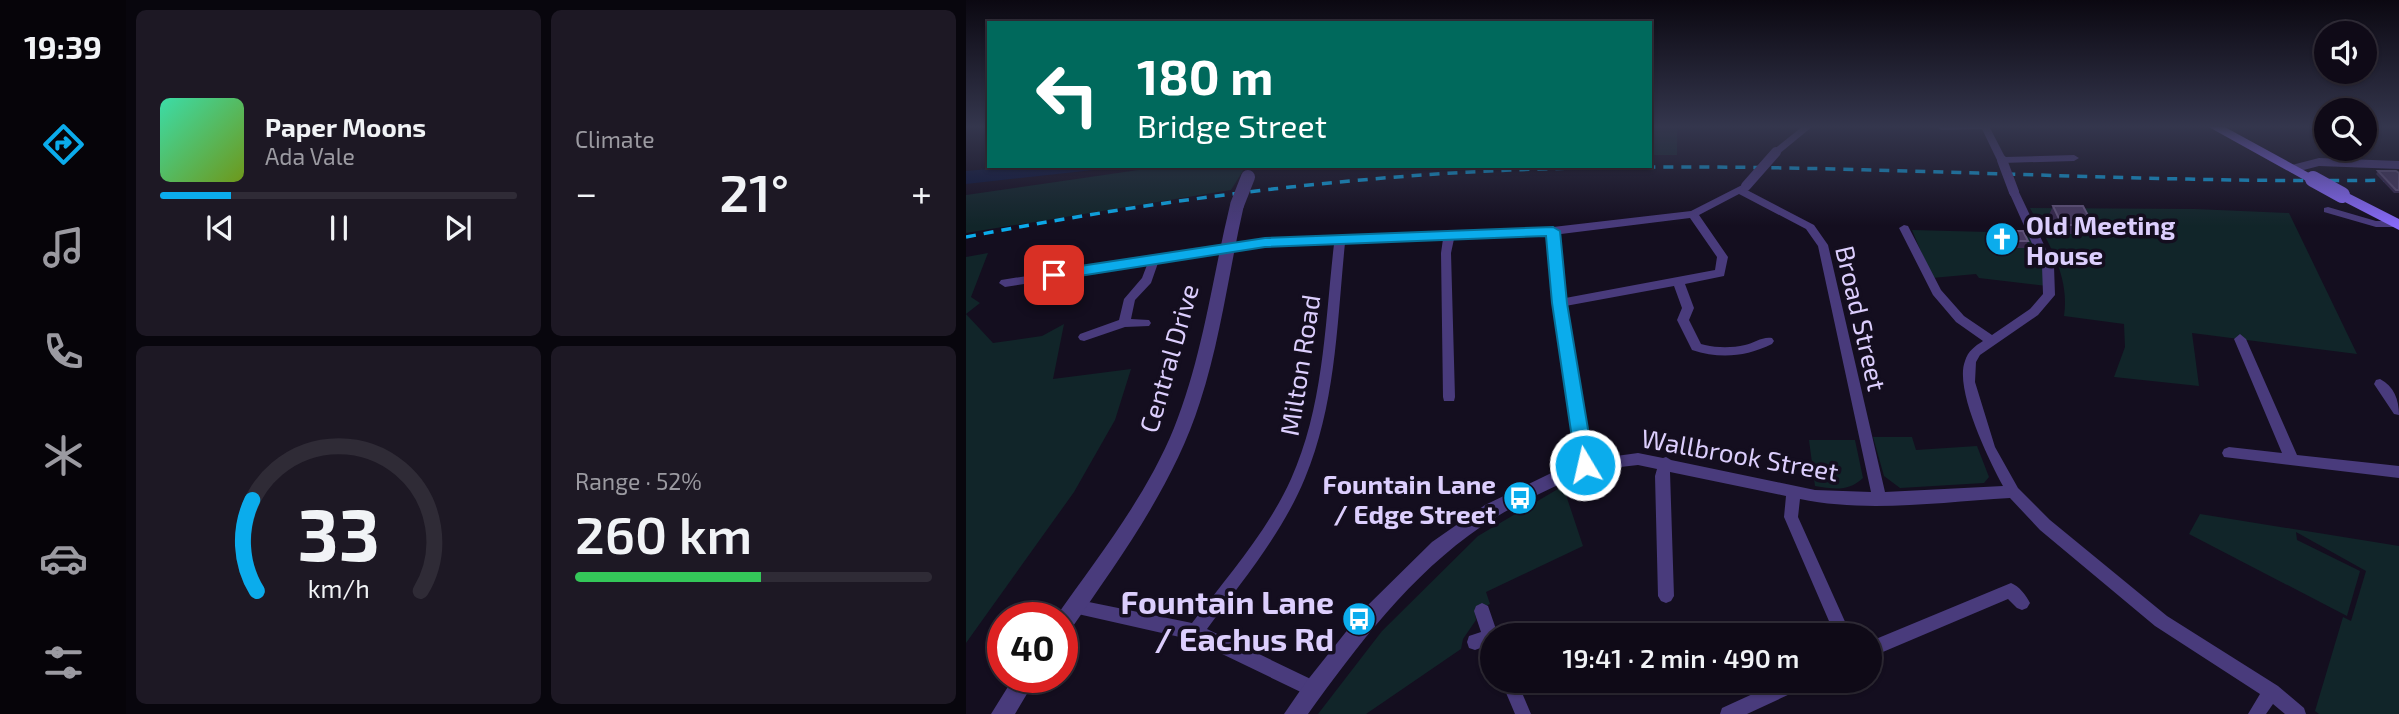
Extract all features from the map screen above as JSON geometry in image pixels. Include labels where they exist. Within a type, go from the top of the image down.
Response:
[{"type":"main road","points":[[2276,159],[2398,224]]},
{"type":"street","points":[[1005,283],[1226,248],[1340,239],[1553,231],[1693,214],[1744,188],[1769,159]]},
{"type":"street","points":[[2026,159],[2002,160],[2048,266],[2049,295],[2034,312],[1976,352],[1970,362],[1969,382],[1990,450],[2013,492],[2045,524],[2161,621],[2272,692],[2298,714]]},
{"type":"street","points":[[2292,169],[2319,162],[2399,165]]},
{"type":"street","name":"Central Drive","points":[[1077,602],[1153,489],[1183,428],[1206,346],[1240,191],[1252,171]]},
{"type":"street","name":"Broad Street","points":[[1744,188],[1810,227],[1823,245],[1829,260],[1879,499]]},
{"type":"street","points":[[2328,210],[2376,224],[2398,224]]},
{"type":"street","points":[[1560,303],[1720,272],[1724,257],[1693,214]]},
{"type":"street","points":[[1904,228],[1937,292],[1960,319],[1991,340]]},
{"type":"street","points":[[1295,714],[1364,624],[1417,569],[1462,530],[1532,489],[1585,465],[1560,303],[1553,231]]},
{"type":"street","points":[[1448,397],[1446,253],[1449,234]]},
{"type":"street","name":"Milton Road","points":[[1195,632],[1264,539],[1290,497],[1307,458],[1318,422],[1340,239]]},
{"type":"street","points":[[1124,323],[1130,299],[1147,280],[1154,260]]},
{"type":"street","points":[[1678,280],[1688,308],[1683,320],[1696,347],[1712,353],[1755,348],[1768,341]]},
{"type":"street","points":[[1084,337],[1124,323],[1144,323]]},
{"type":"street","points":[[2240,339],[2292,460]]},
{"type":"street","points":[[2389,392],[2399,410]]},
{"type":"street","points":[[2230,453],[2399,472]]},
{"type":"street","name":"Wallbrook Street","points":[[1585,465],[1638,459],[1815,496],[1879,499],[2013,492]]},
{"type":"street","points":[[1666,463],[1662,476],[1666,596]]},
{"type":"street","points":[[1794,491],[1791,517],[1838,623]]},
{"type":"street","points":[[1882,644],[2011,590],[2022,603]]},
{"type":"street","points":[[1078,608],[1195,632],[1313,689]]},
{"type":"street","points":[[1482,611],[1484,623]]},
{"type":"street","points":[[2256,714],[2272,692]]},
{"type":"street","points":[[1002,714],[1016,693]]},
{"type":"street","points":[[1514,693],[1523,714]]},
{"type":"street","points":[[1728,714],[1773,693]]},
{"type":"green space","points":[[1152,168],[1245,168],[1231,190],[966,233],[966,195]]},
{"type":"green space","points":[[2030,208],[2195,209],[2289,213],[2357,354],[2192,333],[2199,386],[2114,377],[2125,347],[2124,324],[2064,316],[2061,273]]},
{"type":"green space","points":[[1912,230],[2029,233],[2047,286],[1979,278],[1976,274],[1932,278]]},
{"type":"green space","points":[[988,253],[971,297],[980,303],[966,314],[966,257]]},
{"type":"green space","points":[[966,314],[993,343],[1042,336],[1064,324],[1053,379],[1131,369],[1115,420],[1074,492],[995,602],[987,602],[987,614],[966,643]]},
{"type":"green space","points":[[1873,437],[1912,437],[1916,450],[1977,446],[1989,477],[1984,483],[1900,488],[1884,476]]},
{"type":"green space","points":[[1809,440],[1855,440],[1863,478],[1846,487],[1815,486]]},
{"type":"green space","points":[[1563,486],[1583,546],[1486,592],[1490,604],[1475,611],[1476,620],[1463,639],[1461,649],[1366,714],[1318,714],[1382,631],[1478,536]]},
{"type":"green space","points":[[2200,514],[2399,546],[2399,714],[2319,714],[2315,711],[2343,617],[2351,621],[2366,571],[2296,532],[2297,540],[2360,571],[2347,616],[2189,534]]},
{"type":"water","points":[[998,168],[1112,168],[966,184],[966,171]]},
{"type":"building","points":[[2378,171],[2399,173],[2399,190],[2396,190]]},
{"type":"building","points":[[2053,206],[2083,206],[2093,225],[2062,225]]},
{"type":"building","points":[[2005,231],[2023,231],[2028,241],[2009,241]]},
{"type":"railway","points":[[1652,167],[1843,169],[2288,181],[2399,180]]},
{"type":"railway","points":[[966,237],[1101,213],[1305,185],[1441,174],[1584,168]]},
{"type":"place","name":"Old Meeting House","points":[[2002,239]]},
{"type":"place","name":"Fountain Lane / Edge Street","points":[[1520,498]]},
{"type":"place","name":"Fountain Lane / Eachus Rd","points":[[1359,619]]},
{"type":"route","points":[[1054,275],[1265,243],[1553,231],[1560,303],[1585,465]]}]
